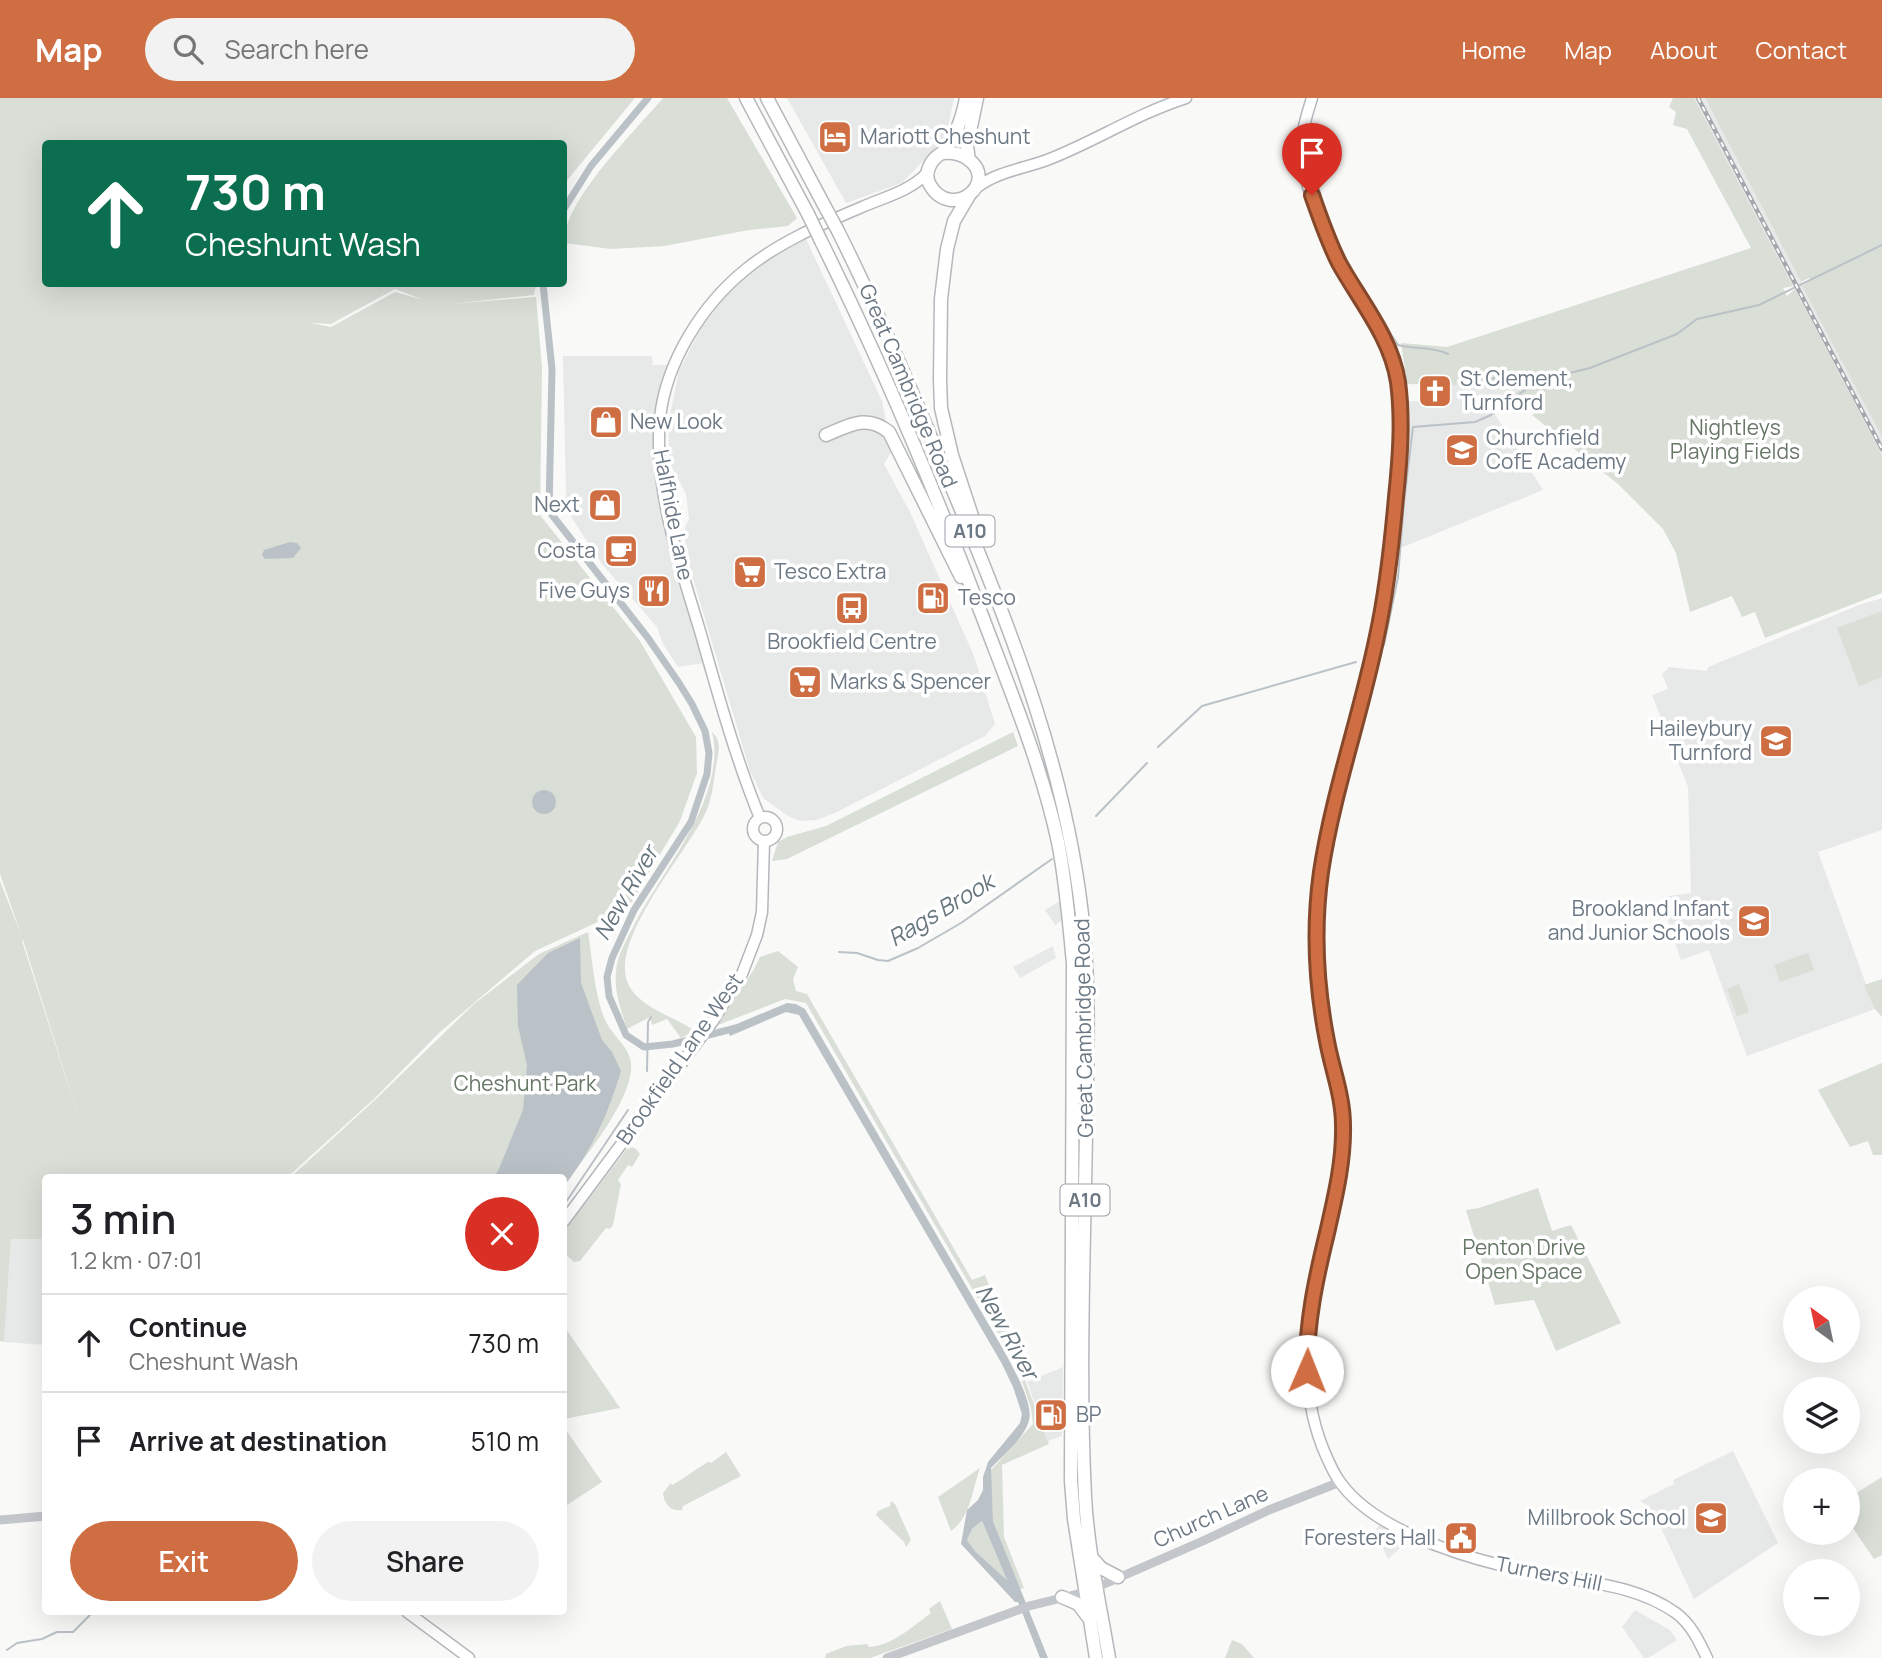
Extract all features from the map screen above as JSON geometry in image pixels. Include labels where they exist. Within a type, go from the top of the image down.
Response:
[{"type":"main road","name":"Great Cambridge Road","points":[[746,98],[821,241],[900,409],[953,534],[1020,714],[1059,845],[1073,963],[1074,1518],[1109,1658]]},
{"type":"main road","name":"Great Cambridge Road","points":[[767,98],[871,299],[979,553],[1017,655],[1053,765],[1072,842],[1084,931],[1087,1089],[1084,1462],[1093,1559],[1090,1620],[1096,1658]]},
{"type":"main road","points":[[966,98],[960,125],[954,137],[942,153],[934,158],[927,173],[930,186],[951,201],[962,199],[1004,172],[1050,159],[1145,113],[1186,98]]},
{"type":"main road","points":[[977,98],[967,146],[978,174],[973,191],[954,221],[947,249],[941,299],[940,379],[941,408],[952,455],[977,530],[979,553]]},
{"type":"main road","points":[[1312,98],[1302,137],[1307,178],[1328,240],[1385,340],[1396,372],[1400,395],[1401,435],[1394,516],[1379,629],[1327,840],[1319,890],[1316,938],[1320,1004],[1327,1045],[1336,1074],[1343,1123],[1340,1165],[1332,1213],[1308,1323],[1307,1377],[1318,1434],[1340,1482]]},
{"type":"main road","points":[[942,153],[956,152],[984,169],[1004,172]]},
{"type":"main road","name":"Halfhide Lane","points":[[760,818],[739,765],[675,546],[658,442],[664,394],[684,346],[702,316],[722,290],[747,268],[807,232],[896,194],[918,182],[927,173]]},
{"type":"main road","name":"Halfhide Lane","points":[[896,194],[935,191]]},
{"type":"main road","points":[[826,435],[862,422],[878,423],[889,432],[950,556],[977,600]]},
{"type":"main road","points":[[760,818],[772,819],[777,827],[774,837],[764,841],[756,837],[753,830],[760,818]]},
{"type":"main road","name":"Brookfield Lane West","points":[[567,1217],[708,1027],[742,974],[757,935],[764,886],[764,841]]},
{"type":"main road","name":"Turners Hill","points":[[1340,1482],[1375,1514],[1445,1548],[1514,1569],[1623,1588],[1653,1599],[1687,1623],[1707,1658]]},
{"type":"main road","points":[[1093,1559],[1101,1568],[1118,1577]]},
{"type":"main road","points":[[1062,1597],[1078,1604],[1090,1620]]},
{"type":"main road","points":[[411,1615],[469,1658]]},
{"type":"street","name":"Church Lane","points":[[887,1658],[1025,1608],[1092,1589],[1260,1514],[1340,1482]]},
{"type":"street","points":[[0,1520],[42,1516]]},
{"type":"shaded area","points":[[787,98],[954,98],[946,137],[902,183],[846,203]]},
{"type":"shaded area","points":[[1694,98],[1705,98],[1882,437],[1882,455]]},
{"type":"shaded area","points":[[806,239],[882,401],[892,451],[884,464],[910,512],[974,656],[995,724],[985,736],[835,813],[816,820],[800,821],[763,798],[750,771],[686,555],[685,527],[689,519],[686,494],[670,464],[668,424],[679,371],[701,328],[729,291],[762,264]]},
{"type":"shaded area","points":[[563,356],[652,356],[653,365],[670,365],[653,437],[668,543],[704,663],[678,667],[663,644],[657,627],[602,564],[564,506]]},
{"type":"shaded area","name":"Churchfield CofE Academy","points":[[1445,384],[1527,386],[1493,411],[1543,490],[1398,549],[1405,471],[1407,401],[1444,402]]},
{"type":"shaded area","points":[[290,542],[297,543],[301,548],[293,558],[265,559],[262,555],[264,550]]},
{"type":"shaded area","points":[[1882,598],[1882,830],[1818,852],[1875,1009],[1747,1056],[1709,950],[1681,960],[1665,912],[1662,897],[1691,893],[1688,787],[1652,695],[1668,689],[1662,674],[1669,667],[1707,671],[1708,667]]},
{"type":"shaded area","points":[[544,790],[553,793],[556,802],[553,811],[544,814],[535,811],[532,802],[535,793]]},
{"type":"shaded area","points":[[1061,900],[1064,919],[1055,925],[1045,910]]},
{"type":"shaded area","points":[[580,938],[581,983],[602,1040],[612,1052],[621,1071],[598,1132],[567,1182],[567,1174],[495,1174],[523,1110],[527,1065],[518,1026],[517,985],[548,953]]},
{"type":"shaded area","points":[[1053,946],[1056,958],[1020,978],[1013,967]]},
{"type":"shaded area","points":[[787,1003],[805,1009],[1016,1374],[1028,1404],[1029,1420],[1018,1440],[991,1468],[993,1521],[1048,1658],[1040,1658],[1018,1602],[1015,1602],[961,1544],[967,1510],[978,1500],[983,1490],[983,1477],[988,1462],[1020,1423],[1022,1414],[1002,1364],[799,1015],[786,1012],[730,1036],[727,1028]],"holes":[[[982,1521],[1007,1580],[976,1552],[967,1540],[972,1529]]]},
{"type":"shaded area","points":[[11,1239],[42,1239],[42,1345],[4,1342]]},
{"type":"shaded area","name":"BP","points":[[1063,1367],[1062,1436],[1048,1441],[1027,1382]]},
{"type":"shaded area","name":"Millbrook School","points":[[1733,1451],[1778,1543],[1694,1599],[1662,1530],[1648,1506],[1640,1501],[1674,1484],[1673,1480]]},
{"type":"shaded area","points":[[1379,1525],[1408,1541],[1388,1559],[1375,1531]]},
{"type":"shaded area","points":[[1635,1610],[1670,1630],[1677,1640],[1644,1658],[1622,1627]]},
{"type":"green space","points":[[0,98],[635,98],[567,180],[567,140],[42,140],[42,287],[535,287],[534,295],[450,304],[536,297],[542,367],[540,515],[640,641],[696,737],[697,773],[680,821],[628,908],[535,951],[439,1033],[375,1098],[290,1174],[42,1174],[42,1239],[11,1239],[4,1342],[0,1341],[0,881],[22,937],[0,874]],"holes":[[[395,289],[424,300],[395,292],[331,327],[311,323],[331,324]],[[23,940],[81,1125],[22,941]]]},
{"type":"green space","points":[[663,98],[727,98],[797,218],[788,226],[749,230],[664,246],[611,249],[567,243],[567,226],[575,207],[619,147]]},
{"type":"green space","name":"Nightleys Playing Fields","points":[[1673,98],[1694,98],[1793,286],[1783,288],[1787,296],[1795,289],[1882,455],[1882,593],[1765,638],[1755,612],[1742,617],[1732,596],[1690,612],[1676,553],[1663,529],[1618,484],[1532,415],[1540,409],[1535,397],[1513,400],[1495,413],[1493,411],[1525,386],[1407,384],[1401,343],[1447,347],[1751,248],[1687,129],[1673,125],[1676,112],[1669,107]]},
{"type":"green space","points":[[1705,98],[1882,98],[1882,437],[1802,286],[1811,280],[1809,278],[1801,282]]},
{"type":"green space","points":[[1882,611],[1882,677],[1859,686],[1837,628]]},
{"type":"green space","points":[[712,732],[718,740],[719,748],[708,806],[639,921],[625,963],[627,981],[638,998],[695,1031],[681,1038],[667,1019],[652,1025],[650,1017],[627,1029],[616,987],[618,960],[633,927],[675,858],[701,807],[710,782],[714,757]]},
{"type":"green space","points":[[1013,732],[1018,746],[787,859],[772,861],[778,842],[787,837],[826,826]]},
{"type":"green space","name":"Cheshunt Park","points":[[588,932],[602,1013],[630,1058],[631,1072],[619,1106],[567,1181],[567,1174],[294,1174],[474,1004],[539,954]]},
{"type":"green space","points":[[778,951],[798,967],[793,979],[796,991],[807,994],[972,1280],[985,1275],[1049,1444],[1002,1465],[1004,1537],[1024,1588],[1020,1589],[993,1521],[990,1471],[1033,1424],[1031,1408],[1017,1366],[806,1003],[785,999],[718,1025],[760,957]]},
{"type":"green space","points":[[1808,953],[1814,970],[1780,982],[1774,965]]},
{"type":"green space","points":[[1882,979],[1882,1017],[1875,1009],[1864,985]]},
{"type":"green space","points":[[1739,984],[1749,1012],[1737,1016],[1727,989]]},
{"type":"green space","points":[[1882,1063],[1882,1155],[1873,1155],[1868,1141],[1850,1147],[1818,1090]]},
{"type":"green space","points":[[629,1146],[636,1149],[640,1154],[632,1167],[628,1165],[618,1180],[621,1184],[613,1225],[610,1229],[606,1228],[580,1261],[574,1262],[567,1256],[567,1227]]},
{"type":"green space","name":"Penton Drive Open Space","points":[[1538,1188],[1552,1231],[1571,1225],[1621,1323],[1556,1351],[1534,1300],[1495,1305],[1466,1210]]},
{"type":"green space","points":[[567,1330],[620,1408],[567,1418]]},
{"type":"green space","points":[[567,1431],[602,1482],[567,1505]]},
{"type":"green space","points":[[726,1452],[741,1476],[683,1506],[682,1510],[669,1506],[663,1493],[671,1483],[672,1485]]},
{"type":"green space","points":[[980,1468],[967,1511],[951,1531],[938,1497]]},
{"type":"green space","points":[[1882,1477],[1882,1555],[1874,1559],[1860,1539],[1860,1491]]},
{"type":"green space","points":[[891,1501],[895,1504],[911,1540],[906,1547],[876,1515],[878,1511],[890,1506]]},
{"type":"green space","points":[[982,1521],[1007,1580],[976,1552],[967,1540],[972,1529]]},
{"type":"green space","points":[[940,1601],[952,1629],[870,1658],[825,1658],[826,1654],[846,1646],[867,1644],[869,1647],[886,1643],[931,1613],[929,1609]]},
{"type":"green space","points":[[1232,1640],[1242,1644],[1254,1658],[1225,1658]]},
{"type":"waterway","name":"New River","points":[[567,204],[591,166],[648,98]]},
{"type":"waterway","points":[[1312,139],[1314,167],[1329,221],[1353,273],[1383,322],[1398,345],[1448,354]]},
{"type":"waterway","points":[[1469,374],[1484,378],[1537,381],[1590,368],[1677,334],[1697,319],[1759,305],[1882,245]]},
{"type":"waterway","name":"New River","points":[[543,287],[552,369],[549,511],[648,638],[679,683],[705,731],[709,753],[707,774],[691,822],[634,910],[612,958],[607,977],[609,996],[626,1035],[644,1047],[673,1044],[736,1028]]},
{"type":"waterway","name":"Rags Brook","points":[[1384,645],[1398,577],[1413,427],[1475,422],[1491,415],[1536,382]]},
{"type":"waterway","name":"Rags Brook","points":[[1158,747],[1202,706],[1356,662]]},
{"type":"waterway","name":"Rags Brook","points":[[1096,816],[1147,763]]},
{"type":"waterway","name":"Rags Brook","points":[[839,952],[857,953],[888,961],[918,948],[961,923],[1052,859]]},
{"type":"waterway","name":"Rags Brook","points":[[647,1071],[648,1022],[651,1017]]},
{"type":"waterway","name":"Rags Brook","points":[[567,1201],[628,1110]]},
{"type":"waterway","name":"Rags Brook","points":[[7,1650],[17,1643],[42,1639],[57,1632],[73,1632],[90,1615]]},
{"type":"railway","points":[[1698,98],[1882,449]]},
{"type":"place","name":"Mariott Cheshunt","points":[[835,137]]},
{"type":"place","name":"St Clement, Turnford","points":[[1435,391]]},
{"type":"place","name":"New Look","points":[[606,422]]},
{"type":"place","name":"Churchfield CofE Academy","points":[[1462,450]]},
{"type":"place","name":"Next","points":[[605,505]]},
{"type":"place","name":"Costa","points":[[621,551]]},
{"type":"place","name":"Tesco Extra","points":[[750,572]]},
{"type":"place","name":"Five Guys","points":[[654,591]]},
{"type":"place","name":"Tesco","points":[[933,598]]},
{"type":"place","name":"Brookfield Centre","points":[[852,608]]},
{"type":"place","name":"Marks & Spencer","points":[[805,682]]},
{"type":"place","name":"Haileybury Turnford","points":[[1776,741]]},
{"type":"place","name":"Brookland Infant and Junior Schools","points":[[1754,921]]},
{"type":"place","name":"BP","points":[[1051,1415]]},
{"type":"place","name":"Millbrook School","points":[[1711,1518]]},
{"type":"place","name":"Foresters Hall","points":[[1461,1538]]},
{"type":"route","points":[[1307,1371],[1308,1323],[1332,1213],[1340,1165],[1343,1123],[1317,980],[1318,899],[1333,810],[1379,629],[1392,538],[1401,435],[1400,395],[1392,357],[1368,309],[1332,249],[1312,195]]}]
